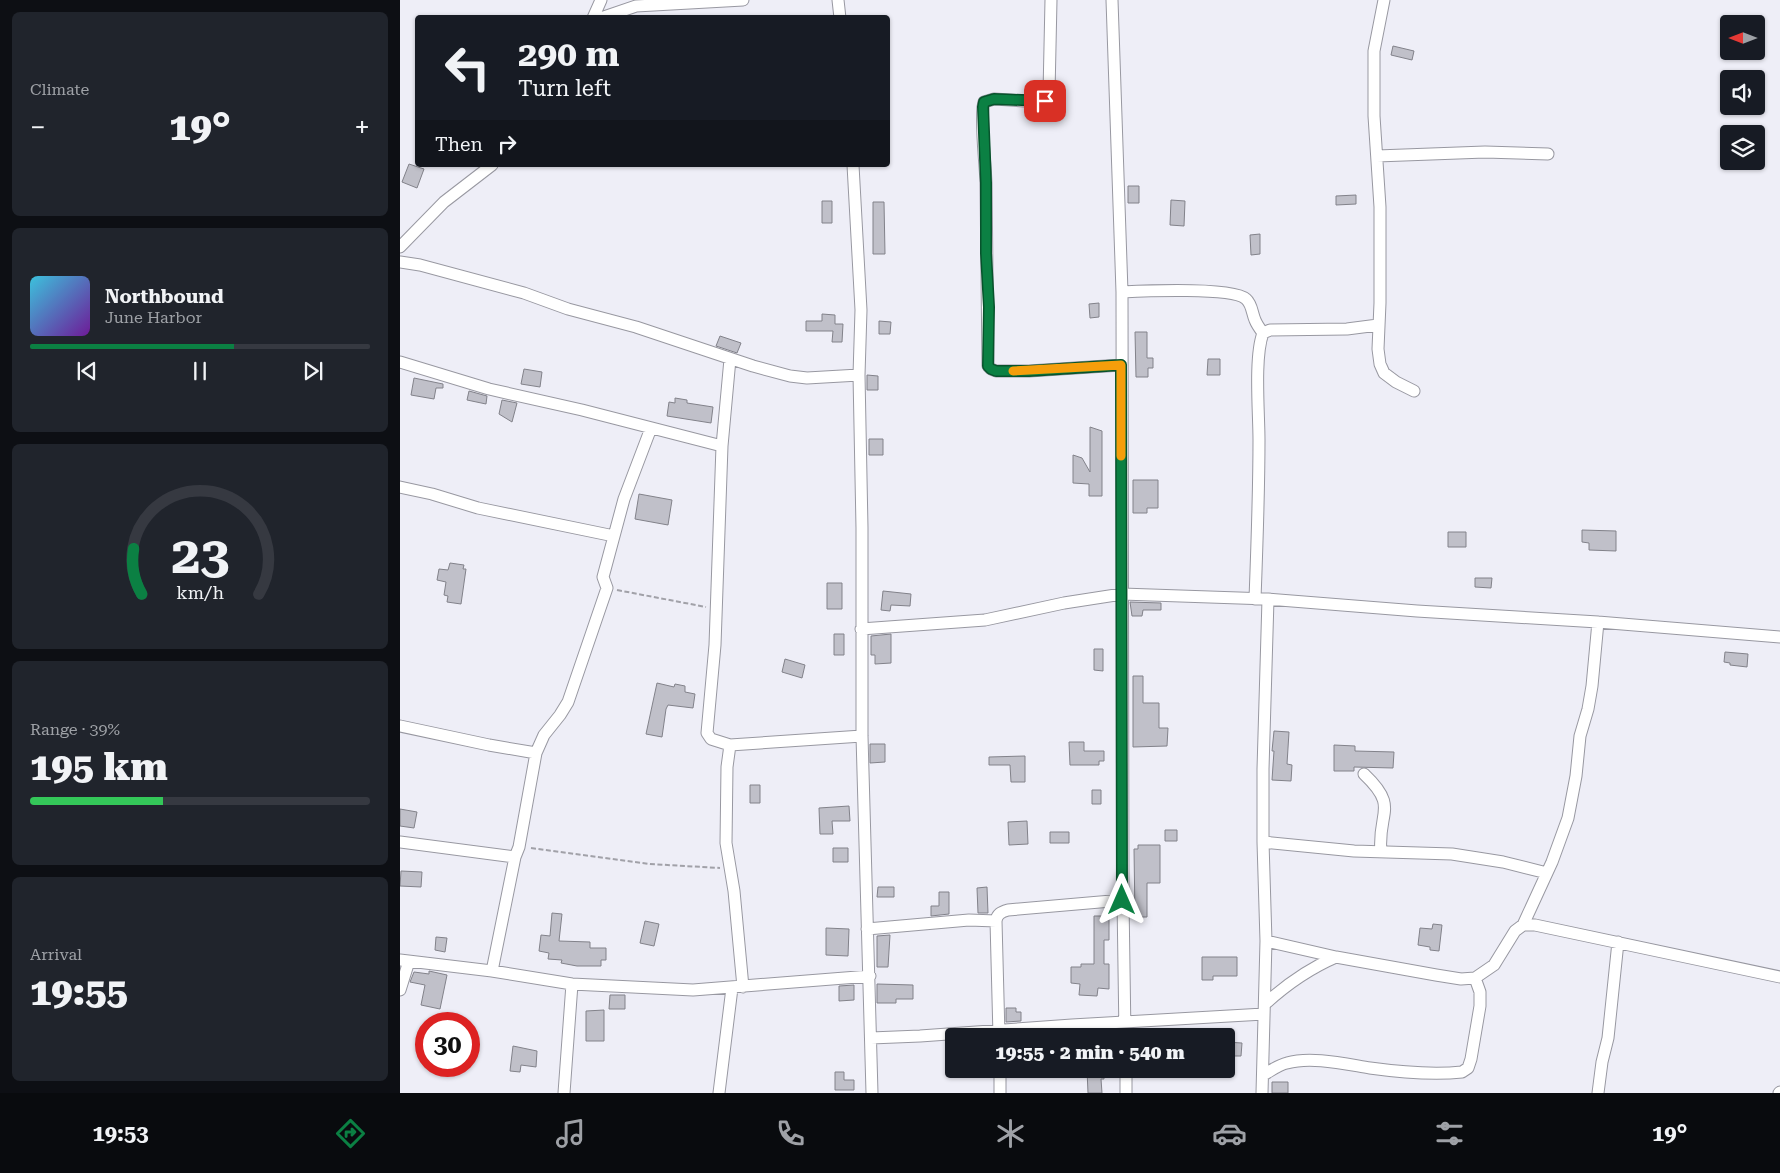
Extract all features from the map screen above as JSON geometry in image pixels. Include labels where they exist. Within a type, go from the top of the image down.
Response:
[{"type":"street","points":[[594,15],[601,0]]},
{"type":"street","points":[[610,15],[636,6],[743,0]]},
{"type":"street","points":[[838,0],[840,15]]},
{"type":"street","points":[[1051,0],[1049,93],[1047,99],[1040,102],[994,99],[984,102],[983,107],[989,307],[988,366],[996,371],[1029,371],[1121,365]]},
{"type":"street","points":[[1112,0],[1122,292],[1122,900],[1125,1028]]},
{"type":"street","points":[[1384,0],[1374,51],[1374,116],[1380,216],[1378,349],[1380,364],[1384,373],[1396,382],[1414,391]]},
{"type":"street","points":[[1376,156],[1485,152],[1548,154]]},
{"type":"street","points":[[400,248],[444,202],[489,167]]},
{"type":"street","points":[[853,167],[861,310],[859,375],[862,528],[860,629],[872,1093]]},
{"type":"street","points":[[400,262],[420,265],[524,293],[568,309],[636,327],[730,359],[790,376],[807,378],[859,375]]},
{"type":"street","points":[[1122,292],[1209,291],[1245,297],[1250,303],[1254,317],[1264,333]]},
{"type":"street","points":[[1255,598],[1259,464],[1259,368],[1260,342],[1264,333],[1270,330],[1347,329],[1378,325]]},
{"type":"street","points":[[730,359],[722,446],[715,645],[707,733],[711,739],[730,745],[862,736]]},
{"type":"street","points":[[400,362],[489,389],[582,410],[722,446]]},
{"type":"street","points":[[492,971],[536,753],[544,735],[568,702],[607,588],[603,577],[624,499],[651,428]]},
{"type":"street","points":[[400,487],[432,494],[478,508],[614,536]]},
{"type":"street","points":[[860,629],[985,620],[1064,603],[1122,594],[1255,598],[1417,612],[1598,622],[1780,637]]},
{"type":"street","points":[[1262,1093],[1266,941],[1263,842],[1268,599]]},
{"type":"street","points":[[1523,926],[1568,818],[1576,776],[1580,736],[1592,686],[1598,622]]},
{"type":"street","points":[[400,726],[488,745],[536,753]]},
{"type":"street","points":[[719,1093],[738,987],[734,891],[726,844],[727,768],[730,745]]},
{"type":"street","points":[[1364,774],[1376,785],[1385,800],[1380,834],[1380,852]]},
{"type":"street","points":[[400,842],[517,852]]},
{"type":"street","points":[[1263,842],[1354,851],[1452,854],[1503,862],[1546,874]]},
{"type":"street","points":[[999,1028],[996,922],[1001,912],[1122,900]]},
{"type":"street","points":[[867,929],[969,920],[996,922]]},
{"type":"street","points":[[1266,941],[1436,976],[1461,979],[1475,978],[1494,965],[1515,931],[1523,926],[1535,925],[1780,977]]},
{"type":"street","points":[[1598,1093],[1602,1062],[1608,1038],[1618,942]]},
{"type":"street","points":[[1056,1028],[1264,1009],[1297,977],[1336,956]]},
{"type":"street","points":[[400,990],[404,961],[492,971],[572,984],[693,990],[870,976]]},
{"type":"street","points":[[1263,1075],[1288,1062],[1300,1061],[1338,1062],[1394,1070],[1462,1072],[1468,1068],[1471,1059],[1480,1006],[1480,992],[1475,978]]},
{"type":"street","points":[[564,1093],[572,984]]},
{"type":"street","points":[[871,1038],[945,1035]]},
{"type":"street","points":[[1000,1078],[1000,1093]]},
{"type":"street","points":[[1126,1078],[1126,1093]]},
{"type":"path","points":[[607,588],[716,609]]},
{"type":"path","points":[[517,852],[730,869]]},
{"type":"building","points":[[1393,46],[1414,51],[1412,60],[1391,55]]},
{"type":"building","points":[[409,164],[424,169],[417,188],[402,182]]},
{"type":"building","points":[[1128,186],[1139,186],[1139,203],[1128,203]]},
{"type":"building","points":[[1356,195],[1356,204],[1336,205],[1336,196]]},
{"type":"building","points":[[1171,200],[1185,201],[1184,226],[1170,225]]},
{"type":"building","points":[[822,201],[832,201],[832,223],[822,223]]},
{"type":"building","points":[[873,202],[884,202],[885,254],[873,254]]},
{"type":"building","points":[[1260,234],[1260,254],[1251,255],[1250,235]]},
{"type":"building","points":[[1099,303],[1099,317],[1090,318],[1089,304]]},
{"type":"building","points":[[822,314],[835,315],[835,324],[843,324],[842,342],[832,342],[833,331],[806,331],[806,321],[822,321]]},
{"type":"building","points":[[879,321],[891,322],[890,334],[879,334]]},
{"type":"building","points":[[1135,332],[1147,332],[1147,358],[1153,358],[1153,368],[1148,368],[1148,377],[1136,377]]},
{"type":"building","points":[[720,336],[741,343],[737,353],[716,346]]},
{"type":"building","points":[[1208,359],[1220,359],[1220,375],[1207,375]]},
{"type":"building","points":[[524,369],[542,372],[540,387],[521,384]]},
{"type":"building","points":[[867,375],[878,376],[878,390],[867,390]]},
{"type":"building","points":[[414,378],[443,384],[443,388],[436,388],[434,399],[411,395]]},
{"type":"building","points":[[469,391],[487,396],[486,404],[467,400]]},
{"type":"building","points":[[675,398],[687,400],[687,403],[713,407],[711,423],[667,416],[669,402],[675,403]]},
{"type":"building","points":[[502,400],[517,403],[512,422],[499,414]]},
{"type":"building","points":[[1090,427],[1102,431],[1102,496],[1089,496],[1089,484],[1073,483],[1073,455],[1082,458],[1090,472]]},
{"type":"building","points":[[869,439],[883,439],[883,455],[869,455]]},
{"type":"building","points":[[1133,480],[1158,480],[1158,508],[1147,508],[1147,513],[1133,513]]},
{"type":"building","points":[[639,494],[672,500],[668,525],[635,519]]},
{"type":"building","points":[[1582,530],[1616,531],[1616,551],[1589,550],[1589,543],[1582,542]]},
{"type":"building","points":[[1448,532],[1466,532],[1466,547],[1448,547]]},
{"type":"building","points":[[450,563],[464,565],[463,569],[466,569],[461,604],[447,602],[448,596],[444,595],[446,582],[437,580],[439,569],[448,570]]},
{"type":"building","points":[[1475,578],[1492,578],[1491,588],[1475,587]]},
{"type":"building","points":[[827,583],[842,583],[842,609],[827,609]]},
{"type":"building","points":[[883,591],[911,594],[910,606],[891,605],[890,611],[881,610]]},
{"type":"building","points":[[1130,602],[1161,603],[1161,610],[1143,610],[1142,616],[1132,616]]},
{"type":"building","points":[[834,634],[844,634],[844,655],[834,655]]},
{"type":"building","points":[[891,634],[891,663],[875,664],[875,655],[871,655],[871,636]]},
{"type":"building","points":[[1094,649],[1103,649],[1103,671],[1094,670]]},
{"type":"building","points":[[1725,652],[1748,654],[1747,667],[1730,665],[1730,663],[1724,662]]},
{"type":"building","points":[[785,659],[805,665],[802,678],[782,672]]},
{"type":"building","points":[[1133,676],[1143,676],[1143,703],[1159,703],[1159,728],[1168,728],[1167,746],[1133,747]]},
{"type":"building","points":[[657,683],[674,687],[675,684],[685,686],[685,692],[695,694],[693,708],[668,705],[662,737],[646,734]]},
{"type":"building","points":[[1274,731],[1289,732],[1287,764],[1292,765],[1291,781],[1272,780]]},
{"type":"building","points":[[1069,742],[1084,742],[1084,751],[1104,751],[1104,761],[1099,761],[1099,765],[1070,765]]},
{"type":"building","points":[[870,744],[885,744],[885,762],[870,763]]},
{"type":"building","points":[[1334,745],[1355,746],[1355,751],[1394,752],[1393,768],[1354,767],[1354,771],[1334,771]]},
{"type":"building","points":[[1025,756],[1025,782],[1011,782],[1010,765],[989,765],[989,757]]},
{"type":"building","points":[[750,785],[760,785],[760,803],[750,803]]},
{"type":"building","points":[[1092,790],[1101,790],[1101,804],[1092,804]]},
{"type":"building","points":[[849,806],[850,821],[832,821],[833,834],[820,834],[819,808]]},
{"type":"building","points":[[400,809],[417,812],[414,828],[400,826]]},
{"type":"building","points":[[1027,821],[1028,844],[1009,845],[1008,822]]},
{"type":"building","points":[[1165,830],[1177,830],[1177,841],[1165,841]]},
{"type":"building","points":[[1050,832],[1069,832],[1069,843],[1050,843]]},
{"type":"building","points":[[1138,845],[1160,845],[1160,883],[1147,883],[1147,917],[1135,917],[1134,849],[1138,849]]},
{"type":"building","points":[[833,848],[848,848],[848,862],[833,862]]},
{"type":"building","points":[[401,871],[422,872],[421,887],[400,886]]},
{"type":"building","points":[[878,887],[894,887],[894,897],[877,897]]},
{"type":"building","points":[[987,887],[988,913],[978,913],[977,888]]},
{"type":"building","points":[[939,892],[949,892],[949,914],[931,916],[931,906],[939,906]]},
{"type":"building","points":[[552,913],[562,914],[559,941],[590,942],[590,948],[606,948],[606,960],[601,960],[601,966],[577,966],[561,963],[562,960],[548,959],[549,953],[539,951],[541,935],[550,936]]},
{"type":"building","points":[[1094,916],[1109,916],[1109,940],[1104,940],[1104,964],[1109,964],[1109,989],[1098,988],[1097,996],[1079,995],[1080,984],[1071,983],[1071,967],[1081,967],[1081,964],[1094,964]]},
{"type":"building","points":[[645,921],[659,924],[654,946],[640,943]]},
{"type":"building","points":[[1433,924],[1442,925],[1439,951],[1430,950],[1430,947],[1418,945],[1420,928],[1432,929]]},
{"type":"building","points":[[826,928],[849,929],[848,956],[826,955]]},
{"type":"building","points":[[890,935],[888,967],[877,967],[877,936]]},
{"type":"building","points":[[436,937],[447,938],[445,952],[435,950]]},
{"type":"building","points":[[1202,957],[1237,957],[1237,976],[1213,976],[1213,980],[1202,980]]},
{"type":"building","points":[[429,971],[447,975],[440,1009],[421,1005],[425,985],[410,982],[414,972],[429,974]]},
{"type":"building","points":[[877,984],[913,985],[913,999],[896,999],[896,1003],[877,1003]]},
{"type":"building","points":[[854,985],[854,1000],[839,1001],[839,986]]},
{"type":"building","points":[[610,995],[625,995],[625,1009],[609,1009]]},
{"type":"building","points":[[1006,1008],[1016,1008],[1016,1012],[1021,1012],[1021,1021],[1006,1022]]},
{"type":"building","points":[[604,1010],[604,1041],[586,1041],[586,1011]]},
{"type":"building","points":[[1235,1043],[1242,1043],[1241,1056],[1235,1056]]},
{"type":"building","points":[[513,1046],[537,1051],[536,1067],[521,1065],[520,1072],[510,1071]]},
{"type":"building","points":[[835,1072],[844,1072],[844,1080],[854,1080],[854,1090],[835,1090]]},
{"type":"building","points":[[1087,1078],[1104,1078],[1101,1079],[1102,1093],[1088,1093]]},
{"type":"building","points":[[1272,1082],[1288,1082],[1288,1093],[1272,1093]]},
{"type":"slow traffic","points":[[1013,371],[1121,365],[1121,456]]},
{"type":"route","points":[[1045,101],[994,99],[984,102],[983,135],[989,307],[988,366],[996,371],[1029,371],[1121,365],[1122,900]]}]
